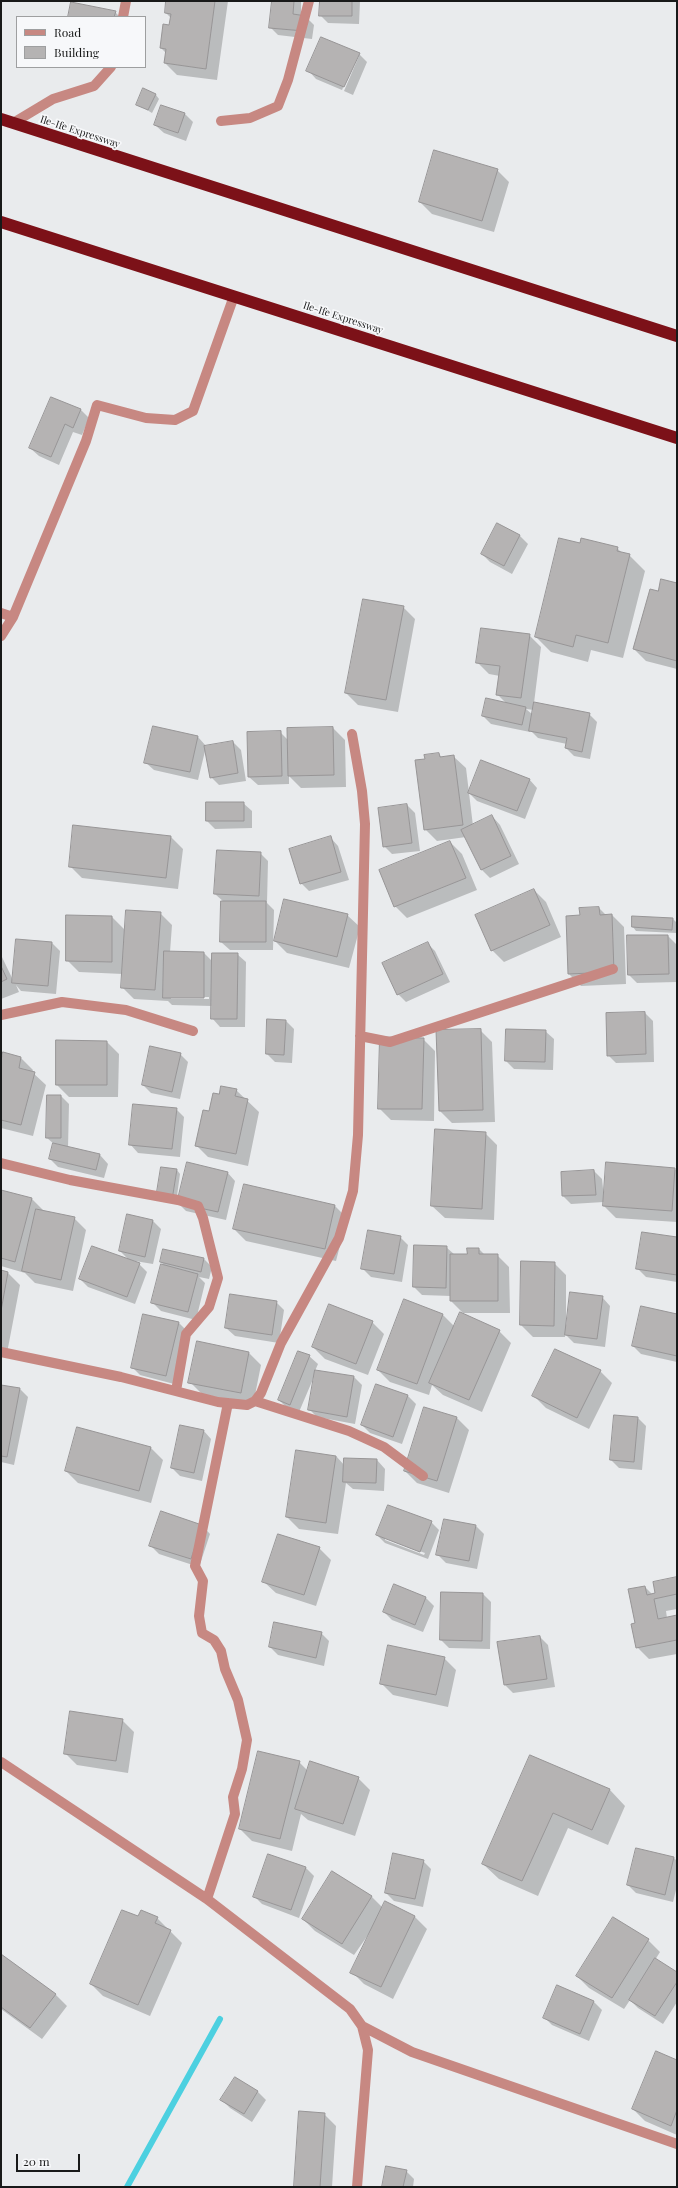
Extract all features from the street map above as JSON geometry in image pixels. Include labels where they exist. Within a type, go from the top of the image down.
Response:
[{"type":"highway","name":"Ile-Ife Expressway","points":[[1,120],[677,336]]},
{"type":"highway","name":"Ile-Ife Expressway","points":[[1,222],[677,438]]},
{"type":"street","points":[[123,16],[126,1]]},
{"type":"street","points":[[221,121],[250,118],[278,106],[288,80],[309,1]]},
{"type":"street","points":[[13,123],[53,99],[94,86],[111,68]]},
{"type":"street","points":[[1,636],[13,617],[86,441],[98,405],[146,418],[175,420],[193,411],[234,296]]},
{"type":"street","points":[[1,613],[13,617]]},
{"type":"street","points":[[1,1352],[228,1403],[247,1405],[255,1402],[261,1393],[281,1343],[339,1238],[353,1191],[358,1134],[365,824],[362,791],[352,734]]},
{"type":"street","points":[[360,1036],[390,1042],[613,969]]},
{"type":"street","points":[[1,1015],[62,1002],[126,1010],[193,1031]]},
{"type":"street","points":[[1,1163],[70,1180],[178,1200],[198,1206],[203,1218],[218,1278],[209,1307],[186,1334],[176,1391]]},
{"type":"street","points":[[255,1402],[349,1431],[384,1447],[423,1476]]},
{"type":"street","points":[[207,1899],[235,1814],[232,1797],[242,1769],[247,1740],[238,1700],[225,1669],[221,1651],[214,1640],[202,1634],[199,1616],[203,1581],[195,1566],[228,1403]]},
{"type":"street","points":[[1,1762],[207,1899],[350,2009],[362,2026],[368,2050],[357,2187]]},
{"type":"street","points":[[362,2026],[412,2052],[677,2144]]},
{"type":"building","points":[[166,1],[215,1],[206,69],[164,63],[166,49],[160,48],[163,24],[169,25],[171,14],[165,13]]},
{"type":"building","points":[[272,1],[294,1],[293,14],[306,16],[304,31],[269,28]]},
{"type":"building","points":[[320,1],[352,1],[352,16],[319,16]]},
{"type":"building","points":[[71,2],[116,11],[114,16],[68,16]]},
{"type":"building","points":[[321,37],[360,53],[344,87],[306,71]]},
{"type":"building","points":[[143,88],[156,94],[148,110],[136,105]]},
{"type":"building","points":[[161,105],[185,113],[178,133],[154,125]]},
{"type":"building","points":[[434,150],[498,169],[482,221],[419,202]]},
{"type":"building","points":[[51,397],[81,409],[73,428],[65,424],[51,457],[29,448]]},
{"type":"building","points":[[497,523],[520,535],[504,566],[481,554]]},
{"type":"building","points":[[559,538],[580,543],[581,538],[618,547],[617,551],[630,554],[608,643],[576,635],[573,647],[535,637]]},
{"type":"building","points":[[661,579],[677,583],[677,661],[633,649],[650,589],[658,591]]},
{"type":"building","points":[[363,599],[404,606],[386,700],[345,693]]},
{"type":"building","points":[[481,628],[530,634],[521,698],[496,695],[500,666],[476,663]]},
{"type":"building","points":[[486,698],[526,707],[522,725],[482,716]]},
{"type":"building","points":[[534,702],[590,713],[582,752],[565,748],[567,738],[529,731]]},
{"type":"building","points":[[153,726],[198,736],[190,772],[144,763]]},
{"type":"building","points":[[333,727],[334,775],[288,776],[287,728]]},
{"type":"building","points":[[281,731],[282,776],[248,777],[247,732]]},
{"type":"building","points":[[233,741],[238,773],[210,778],[204,746]]},
{"type":"building","points":[[439,753],[440,757],[454,755],[463,825],[424,830],[415,760],[425,759],[424,755]]},
{"type":"building","points":[[481,760],[530,779],[517,811],[468,793]]},
{"type":"building","points":[[206,802],[244,802],[244,821],[206,821]]},
{"type":"building","points":[[407,804],[412,843],[383,847],[378,808]]},
{"type":"building","points":[[492,815],[511,856],[481,870],[461,830]]},
{"type":"building","points":[[73,825],[171,836],[166,878],[69,867]]},
{"type":"building","points":[[331,836],[341,872],[300,884],[289,849]]},
{"type":"building","points":[[450,841],[466,878],[394,907],[379,870]]},
{"type":"building","points":[[217,850],[261,852],[259,896],[214,894]]},
{"type":"building","points":[[534,889],[550,925],[491,951],[475,915]]},
{"type":"building","points":[[284,899],[348,914],[337,957],[274,941]]},
{"type":"building","points":[[221,901],[266,901],[266,942],[220,942]]},
{"type":"building","points":[[599,907],[600,915],[612,914],[614,972],[568,974],[566,916],[580,915],[579,908]]},
{"type":"building","points":[[126,910],[161,912],[155,990],[121,988]]},
{"type":"building","points":[[66,915],[112,916],[112,962],[66,961]]},
{"type":"building","points":[[632,916],[673,918],[672,930],[632,927]]},
{"type":"building","points":[[627,935],[668,935],[669,974],[628,975]]},
{"type":"building","points":[[16,939],[52,942],[48,986],[12,983]]},
{"type":"building","points":[[428,942],[443,974],[397,995],[382,963]]},
{"type":"building","points":[[164,951],[204,952],[204,998],[163,998]]},
{"type":"building","points":[[212,953],[238,953],[237,1019],[211,1019]]},
{"type":"building","points":[[1,966],[7,979],[1,982]]},
{"type":"building","points":[[645,1012],[646,1054],[607,1056],[606,1013]]},
{"type":"building","points":[[267,1019],[286,1020],[284,1055],[266,1054]]},
{"type":"building","points":[[481,1029],[483,1110],[439,1111],[436,1030]]},
{"type":"building","points":[[506,1029],[546,1030],[545,1062],[505,1061]]},
{"type":"building","points":[[380,1037],[424,1038],[422,1109],[378,1109]]},
{"type":"building","points":[[56,1040],[107,1041],[107,1085],[56,1085]]},
{"type":"building","points":[[150,1046],[181,1053],[172,1092],[142,1085]]},
{"type":"building","points":[[3,1052],[21,1057],[19,1068],[35,1072],[21,1125],[1,1120],[1,1061]]},
{"type":"building","points":[[221,1086],[237,1089],[235,1096],[248,1099],[236,1154],[195,1146],[203,1110],[209,1111],[213,1093],[219,1094]]},
{"type":"building","points":[[47,1095],[61,1095],[61,1138],[46,1138]]},
{"type":"building","points":[[133,1104],[177,1108],[172,1149],[129,1145]]},
{"type":"building","points":[[435,1129],[486,1132],[482,1209],[431,1206]]},
{"type":"building","points":[[53,1143],[100,1154],[96,1170],[49,1159]]},
{"type":"building","points":[[187,1162],[228,1172],[218,1212],[177,1203]]},
{"type":"building","points":[[606,1162],[675,1168],[672,1211],[603,1206]]},
{"type":"building","points":[[161,1167],[177,1169],[172,1200],[156,1198]]},
{"type":"building","points":[[594,1170],[596,1195],[562,1196],[561,1172]]},
{"type":"building","points":[[244,1184],[335,1205],[325,1249],[233,1229]]},
{"type":"building","points":[[1,1190],[32,1198],[15,1262],[1,1258]]},
{"type":"building","points":[[36,1209],[75,1217],[61,1280],[22,1271]]},
{"type":"building","points":[[127,1214],[153,1220],[145,1257],[119,1251]]},
{"type":"building","points":[[368,1230],[401,1236],[394,1274],[361,1269]]},
{"type":"building","points":[[642,1232],[677,1237],[677,1275],[636,1269]]},
{"type":"building","points":[[414,1245],[447,1246],[446,1288],[413,1287]]},
{"type":"building","points":[[92,1246],[140,1263],[127,1297],[79,1279]]},
{"type":"building","points":[[467,1248],[479,1248],[479,1254],[498,1254],[498,1301],[450,1301],[450,1254],[467,1254]]},
{"type":"building","points":[[163,1249],[204,1258],[201,1272],[160,1262]]},
{"type":"building","points":[[521,1261],[555,1262],[554,1326],[520,1325]]},
{"type":"building","points":[[161,1264],[198,1274],[188,1312],[151,1303]]},
{"type":"building","points":[[1,1270],[8,1272],[1,1311]]},
{"type":"building","points":[[570,1292],[603,1296],[597,1339],[565,1335]]},
{"type":"building","points":[[230,1294],[277,1301],[272,1335],[225,1328]]},
{"type":"building","points":[[404,1299],[443,1314],[417,1384],[377,1370]]},
{"type":"building","points":[[329,1304],[373,1321],[356,1364],[312,1347]]},
{"type":"building","points":[[641,1306],[677,1314],[677,1356],[632,1346]]},
{"type":"building","points":[[460,1312],[500,1330],[469,1400],[429,1383]]},
{"type":"building","points":[[143,1314],[179,1322],[166,1376],[131,1368]]},
{"type":"building","points":[[197,1341],[249,1352],[241,1393],[188,1383]]},
{"type":"building","points":[[555,1349],[601,1370],[577,1418],[532,1396]]},
{"type":"building","points":[[298,1351],[310,1355],[290,1405],[278,1400]]},
{"type":"building","points":[[315,1370],[354,1376],[347,1417],[308,1410]]},
{"type":"building","points":[[376,1384],[408,1395],[393,1437],[361,1425]]},
{"type":"building","points":[[1,1385],[20,1388],[7,1457],[1,1456]]},
{"type":"building","points":[[424,1407],[457,1417],[437,1481],[404,1471]]},
{"type":"building","points":[[614,1415],[638,1417],[634,1462],[610,1460]]},
{"type":"building","points":[[180,1425],[204,1430],[194,1473],[171,1468]]},
{"type":"building","points":[[77,1427],[151,1447],[139,1491],[65,1471]]},
{"type":"building","points":[[296,1450],[336,1456],[326,1523],[286,1517]]},
{"type":"building","points":[[344,1458],[377,1459],[376,1483],[343,1482]]},
{"type":"building","points":[[388,1505],[432,1521],[420,1552],[376,1535]]},
{"type":"building","points":[[161,1511],[202,1525],[191,1559],[149,1546]]},
{"type":"building","points":[[444,1519],[476,1525],[469,1561],[436,1555]]},
{"type":"building","points":[[278,1534],[320,1547],[304,1595],[262,1582]]},
{"type":"building","points":[[677,1577],[677,1594],[654,1599],[658,1619],[677,1615],[677,1640],[636,1648],[631,1624],[635,1623],[628,1589],[645,1586],[647,1595],[655,1593],[653,1582]]},
{"type":"building","points":[[394,1584],[426,1597],[415,1625],[383,1612]]},
{"type":"building","points":[[441,1592],[483,1593],[482,1641],[440,1640]]},
{"type":"building","points":[[274,1622],[322,1632],[316,1658],[269,1647]]},
{"type":"building","points":[[540,1636],[547,1679],[504,1685],[497,1642]]},
{"type":"building","points":[[388,1645],[445,1657],[436,1695],[380,1684]]},
{"type":"building","points":[[70,1711],[123,1719],[116,1761],[64,1754]]},
{"type":"building","points":[[258,1751],[300,1761],[280,1839],[239,1829]]},
{"type":"building","points":[[530,1755],[610,1789],[592,1830],[553,1813],[522,1881],[482,1864]]},
{"type":"building","points":[[310,1761],[359,1777],[343,1824],[295,1809]]},
{"type":"building","points":[[636,1848],[674,1857],[665,1895],[627,1885]]},
{"type":"building","points":[[393,1853],[424,1860],[415,1899],[385,1893]]},
{"type":"building","points":[[268,1854],[306,1867],[291,1910],[253,1897]]},
{"type":"building","points":[[332,1871],[372,1896],[342,1944],[302,1919]]},
{"type":"building","points":[[385,1901],[415,1916],[381,1987],[350,1973]]},
{"type":"building","points":[[122,1910],[138,1916],[141,1910],[158,1917],[155,1923],[171,1930],[138,2005],[90,1984]]},
{"type":"building","points":[[613,1917],[649,1939],[612,1998],[576,1976]]},
{"type":"building","points":[[1,1954],[56,1994],[30,2028],[1,2007]]},
{"type":"building","points":[[655,1958],[677,1972],[677,1982],[655,2016],[629,2000]]},
{"type":"building","points":[[557,1985],[594,2001],[580,2034],[543,2018]]},
{"type":"building","points":[[656,2051],[677,2060],[677,2110],[671,2126],[632,2109]]},
{"type":"building","points":[[235,2077],[258,2091],[244,2114],[220,2100]]},
{"type":"building","points":[[299,2111],[325,2113],[320,2187],[294,2187]]},
{"type":"building","points":[[386,2166],[407,2170],[403,2187],[382,2187]]},
{"type":"waterway","points":[[127,2187],[220,2019]]}]
